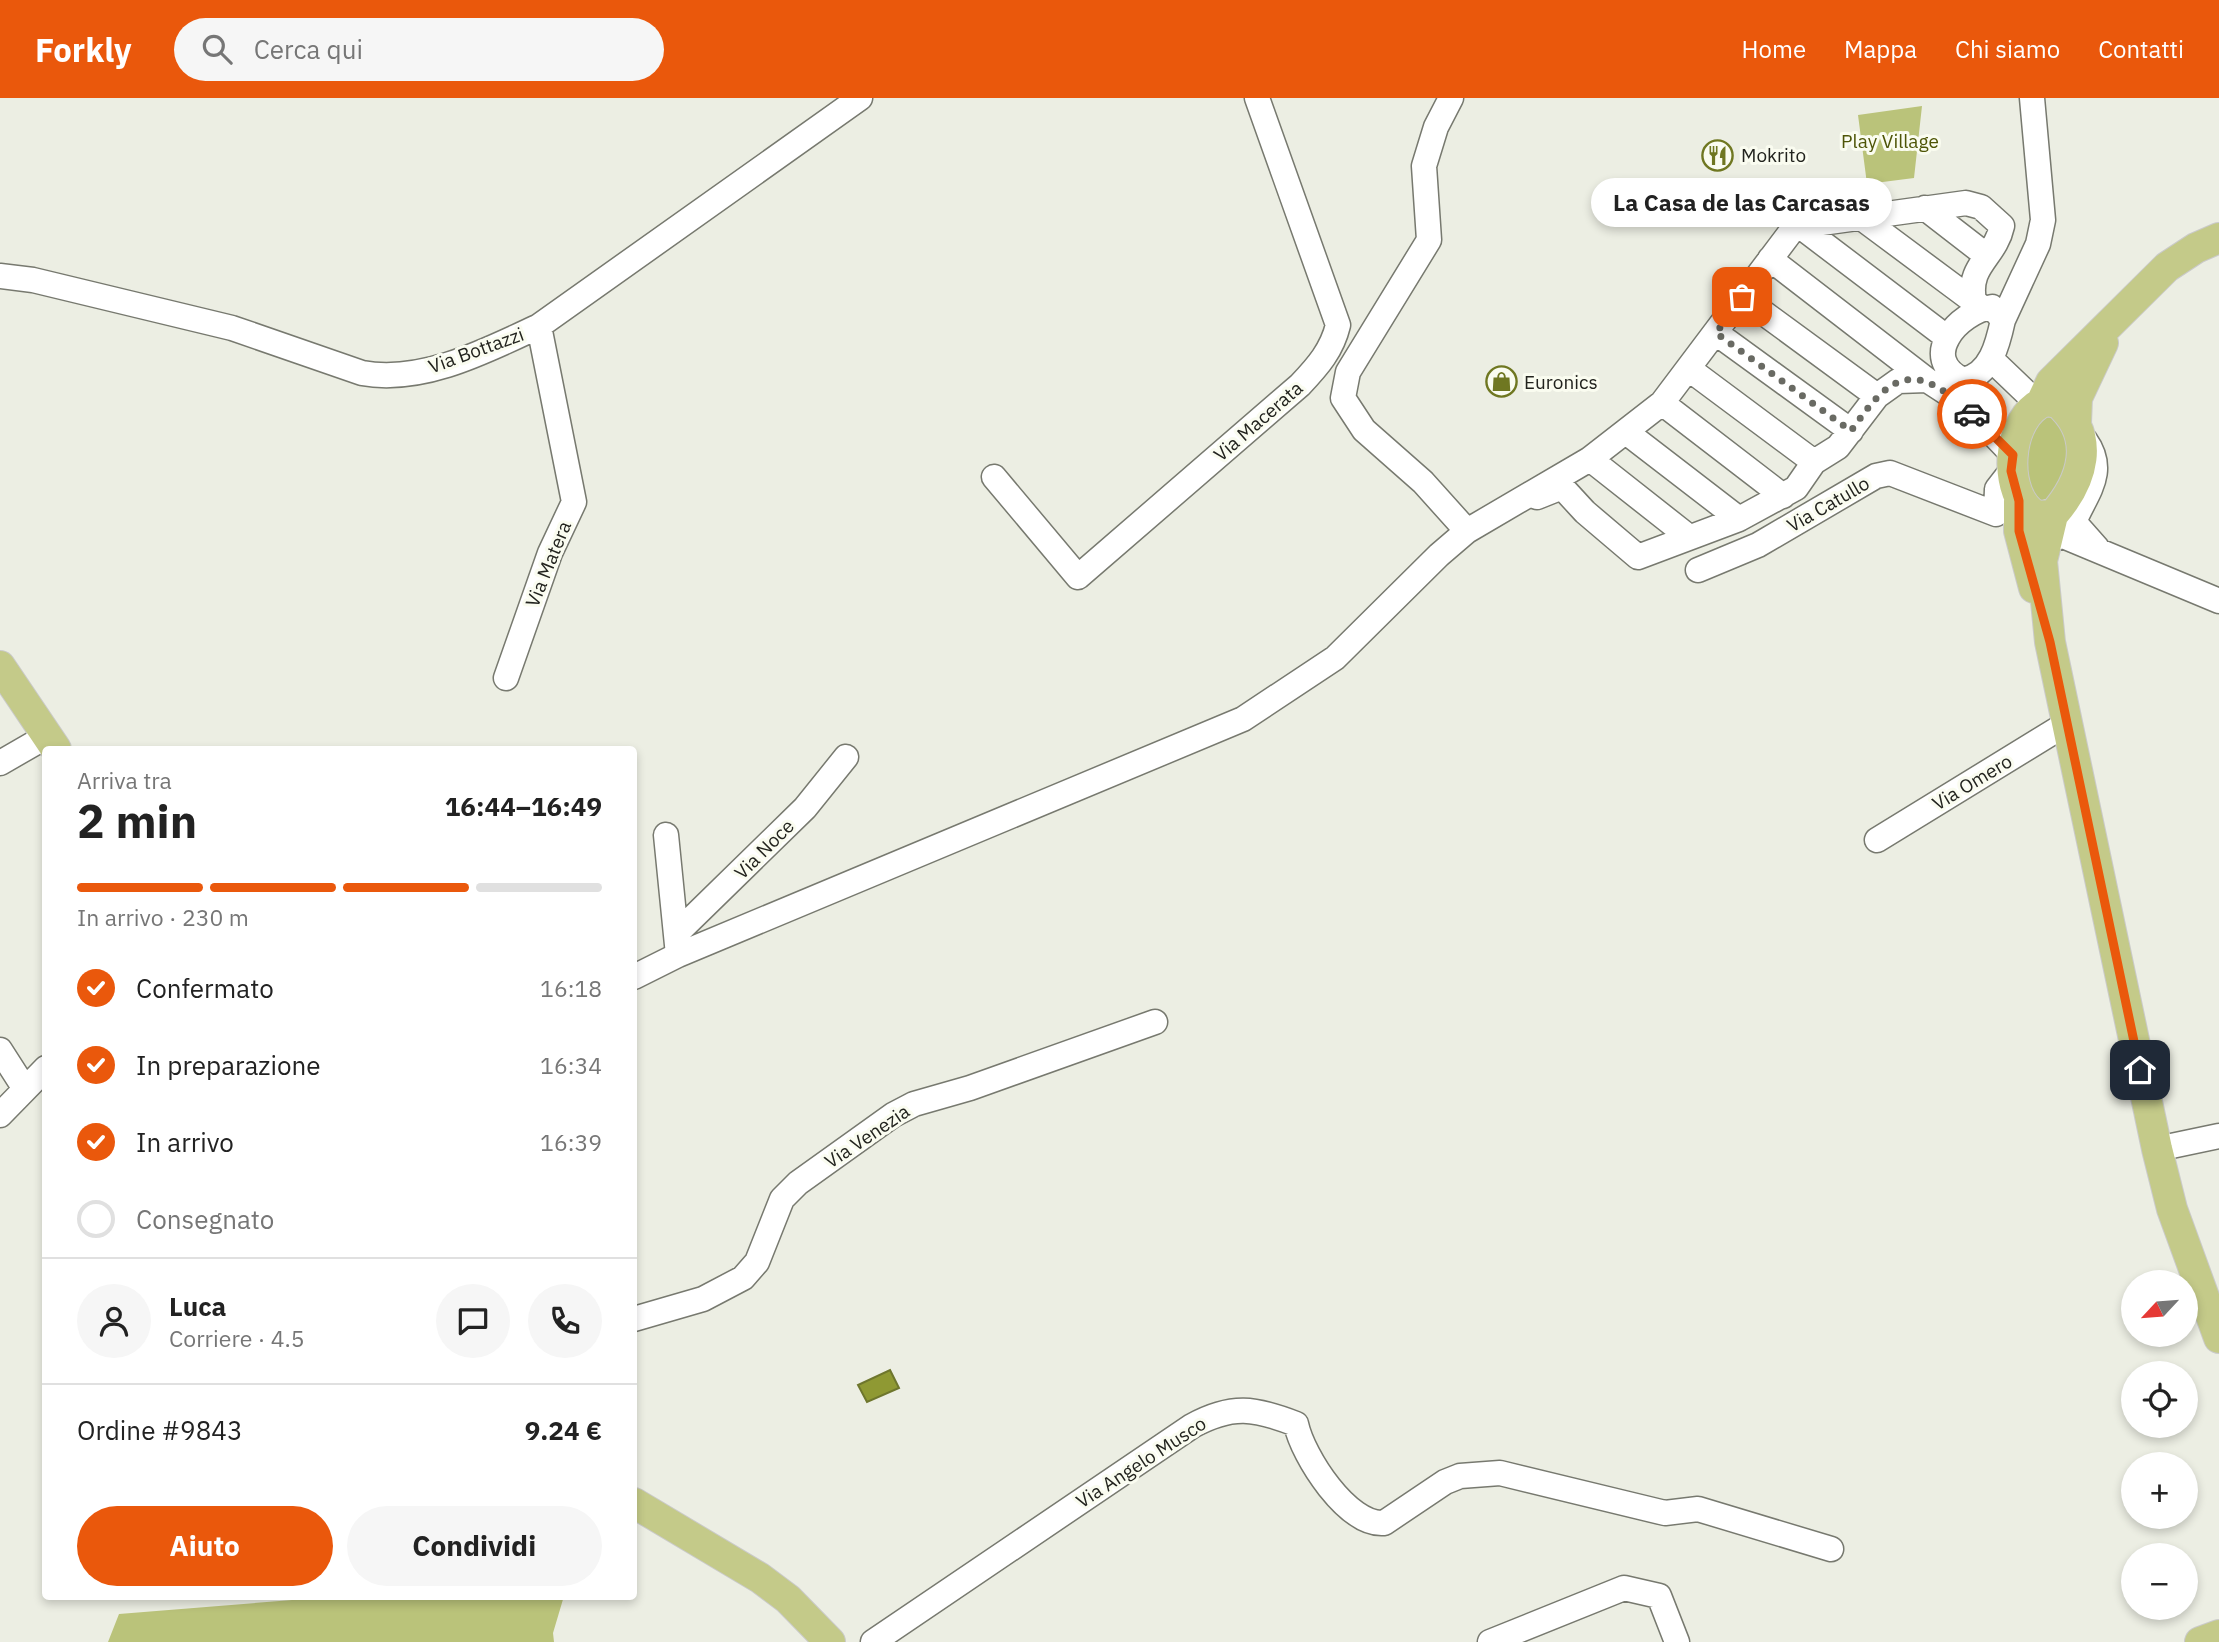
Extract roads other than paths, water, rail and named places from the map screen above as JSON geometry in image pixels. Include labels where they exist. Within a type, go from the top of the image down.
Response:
[{"type":"main road","points":[[2219,238],[2196,248],[2166,267],[2113,324],[2052,382],[2039,404],[2022,422],[2012,463],[2019,501],[2022,542],[2050,642],[2157,1149],[2172,1209],[2219,1338]]},
{"type":"main road","points":[[2050,642],[2042,561],[2049,527],[2071,495],[2078,478],[2081,445],[2077,427],[2077,398],[2113,324]]},
{"type":"main road","points":[[2039,404],[2058,403],[2077,427]]},
{"type":"main road","points":[[2019,501],[2049,527]]},
{"type":"main road","points":[[0,666],[52,742]]},
{"type":"main road","points":[[637,1505],[760,1578],[788,1599],[830,1642]]},
{"type":"main road","points":[[2200,1642],[2219,1635]]},
{"type":"street","name":"Via Bottazzi","points":[[33,280],[232,328],[352,370],[383,377],[406,375],[488,350],[539,326],[860,98]]},
{"type":"street","name":"Via Macerata","points":[[994,477],[1078,577],[1300,385],[1321,363],[1334,340],[1338,325],[1257,98]]},
{"type":"street","points":[[1451,98],[1436,127],[1424,166],[1429,240],[1348,372],[1343,398],[1364,430],[1423,482],[1467,531]]},
{"type":"street","points":[[2021,98],[2034,141]]},
{"type":"street","points":[[1964,404],[1956,376],[1946,365],[1943,348],[1945,336],[1959,323],[2000,303],[2027,266],[2038,244],[2043,220],[2032,98]]},
{"type":"street","points":[[637,974],[677,945],[1243,719],[1335,659],[1439,555],[1467,531],[1590,459],[1662,403],[1790,233],[1800,226],[1966,203],[1982,207],[2002,226],[1999,239],[1975,271],[1971,286],[1988,309],[1992,360],[2039,404]]},
{"type":"street","points":[[1926,208],[1987,257]]},
{"type":"street","points":[[1859,216],[1988,309]]},
{"type":"street","points":[[1800,226],[1945,336]]},
{"type":"street","points":[[1770,259],[1927,380],[1964,404],[2012,463]]},
{"type":"street","points":[[0,267],[33,280]]},
{"type":"street","points":[[0,276],[33,280]]},
{"type":"street","points":[[1742,297],[1877,396]]},
{"type":"street","name":"Via Matera","points":[[506,678],[550,553],[574,502],[539,326]]},
{"type":"street","points":[[1716,333],[1851,431]]},
{"type":"street","points":[[1956,376],[1968,379],[1992,360]]},
{"type":"street","points":[[1689,369],[1814,462]]},
{"type":"street","points":[[1467,531],[1499,518],[1552,488],[1562,487],[1585,512],[1638,557],[1739,519],[1783,496],[1796,488],[1814,462],[1838,447],[1877,396],[1898,381],[1927,380]]},
{"type":"street","points":[[1662,403],[1783,496]]},
{"type":"street","points":[[2077,427],[2091,448],[2095,462],[2094,483],[2074,522],[2102,554]]},
{"type":"street","points":[[1626,432],[1739,519]]},
{"type":"street","points":[[1590,459],[1689,537]]},
{"type":"street","name":"Via Catullo","points":[[1698,570],[1758,545],[1876,476],[1890,473],[1996,514],[1997,489],[2012,463]]},
{"type":"street","points":[[2049,527],[2102,554],[2219,601]]},
{"type":"street","name":"Via Omero","points":[[1877,840],[2066,724]]},
{"type":"street","points":[[0,763],[42,746]]},
{"type":"street","name":"Via Noce","points":[[677,945],[805,808],[846,757]]},
{"type":"street","points":[[666,835],[677,945]]},
{"type":"street","name":"Via Venezia","points":[[637,1318],[703,1299],[743,1278],[757,1262],[782,1199],[798,1183],[893,1115],[914,1104],[970,1088],[1155,1022]]},
{"type":"street","points":[[0,1050],[25,1089]]},
{"type":"street","points":[[0,1115],[42,1072]]},
{"type":"street","points":[[2157,1149],[2219,1136]]},
{"type":"street","name":"Via Angelo Musco","points":[[873,1642],[1192,1426],[1236,1409],[1263,1411],[1296,1424],[1312,1468],[1360,1517],[1374,1523],[1384,1522],[1445,1482],[1461,1476],[1500,1474],[1665,1513],[1698,1509],[1831,1549]]},
{"type":"street","points":[[1490,1642],[1624,1588],[1659,1596],[1677,1642]]},
{"type":"place","name":"Mokrito","points":[[1718,155]]},
{"type":"place","name":"La Casa de las Carcasas","points":[[1742,297]]},
{"type":"place","name":"Euronics","points":[[1501,382]]},
{"type":"park label","name":"Play Village","points":[[1890,141]]}]
